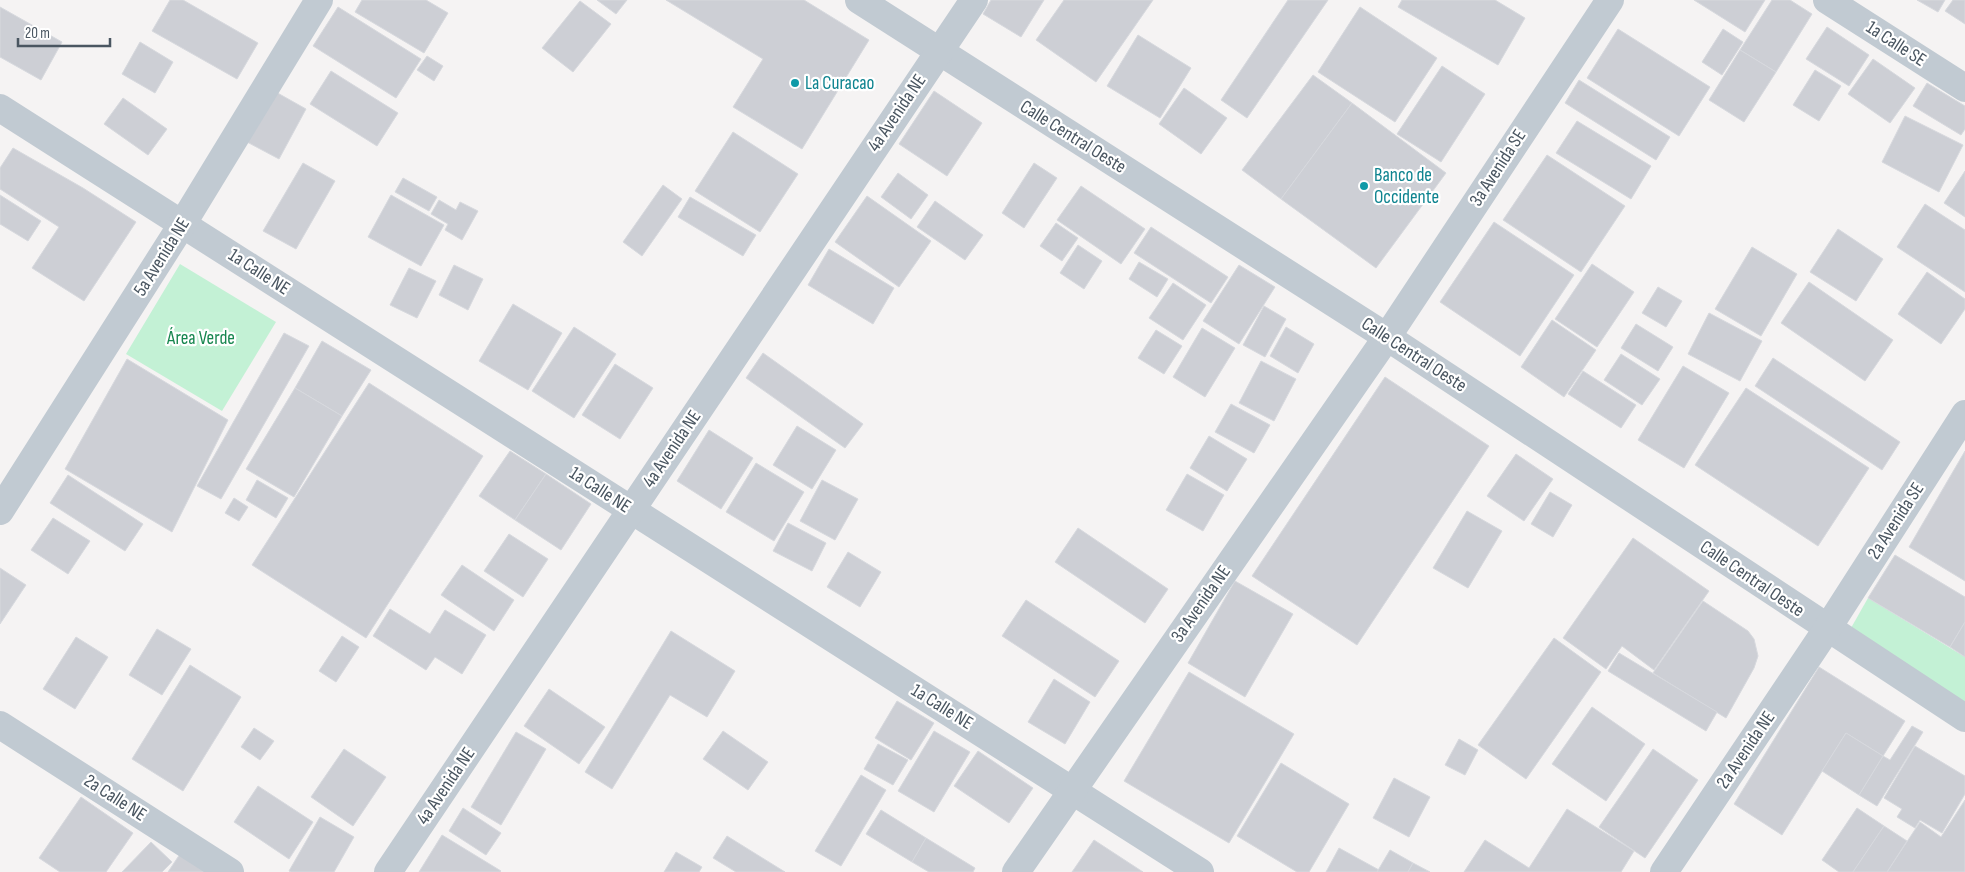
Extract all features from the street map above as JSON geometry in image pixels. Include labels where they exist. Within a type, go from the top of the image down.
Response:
[{"type":"street","name":"5a Avenida NE","points":[[0,511],[183,224],[319,0]]},
{"type":"street","name":"Calle Central Oeste","points":[[859,0],[1387,337],[1827,629],[1965,718]]},
{"type":"street","name":"4a Avenida NE","points":[[388,872],[974,0]]},
{"type":"street","name":"3a Avenida SE","points":[[1387,337],[1610,0]]},
{"type":"street","name":"1a Calle SE","points":[[1827,0],[1965,88]]},
{"type":"street","name":"1a Calle NE","points":[[0,108],[1200,872]]},
{"type":"street","name":"3a Avenida NE","points":[[1016,872],[1387,337]]},
{"type":"street","name":"2a Avenida SE","points":[[1827,629],[1965,414]]},
{"type":"street","name":"2a Avenida NE","points":[[1664,872],[1827,629]]},
{"type":"street","name":"2a Calle NE","points":[[0,725],[230,872]]},
{"type":"green space","name":"Área Verde","points":[[180,264],[276,322],[222,411],[126,354]]},
{"type":"green space","points":[[1868,598],[1965,657],[1965,703],[1851,628]]},
{"type":"building","points":[[170,0],[183,0],[258,43],[237,79],[152,31]]},
{"type":"building","points":[[362,0],[426,0],[448,13],[424,53],[355,12]]},
{"type":"building","points":[[597,0],[627,0],[616,14]]},
{"type":"building","name":"La Curacao","points":[[666,0],[804,0],[869,40],[802,149],[733,107],[763,59]]},
{"type":"building","points":[[991,0],[1044,0],[1021,37],[983,14]]},
{"type":"building","points":[[1064,0],[1153,0],[1096,82],[1036,40]]},
{"type":"building","points":[[1288,0],[1328,0],[1247,118],[1221,100]]},
{"type":"building","points":[[1402,0],[1495,0],[1525,18],[1498,65],[1398,7]]},
{"type":"building","points":[[1694,0],[1765,0],[1745,32]]},
{"type":"building","points":[[1772,0],[1790,0],[1812,14],[1776,72],[1740,50]]},
{"type":"building","points":[[1917,0],[1945,0],[1938,12]]},
{"type":"building","points":[[1953,0],[1965,0],[1965,24],[1945,11]]},
{"type":"building","points":[[580,1],[611,24],[573,72],[542,48]]},
{"type":"building","points":[[0,7],[62,42],[41,80],[0,57]]},
{"type":"building","points":[[338,7],[421,59],[396,98],[313,46]]},
{"type":"building","points":[[1360,7],[1437,58],[1395,122],[1318,72]]},
{"type":"building","points":[[1827,27],[1869,55],[1849,86],[1806,59]]},
{"type":"building","points":[[1618,29],[1710,87],[1679,136],[1587,78]]},
{"type":"building","points":[[1723,29],[1743,42],[1722,75],[1702,62]]},
{"type":"building","points":[[1138,35],[1191,68],[1160,118],[1107,86]]},
{"type":"building","points":[[140,42],[173,62],[155,93],[122,74]]},
{"type":"building","points":[[1740,50],[1776,72],[1744,122],[1709,100]]},
{"type":"building","points":[[427,56],[443,66],[434,81],[417,70]]},
{"type":"building","points":[[1873,59],[1915,88],[1890,123],[1848,94]]},
{"type":"building","points":[[1442,66],[1485,94],[1441,162],[1397,134]]},
{"type":"building","points":[[1815,70],[1841,86],[1819,121],[1793,105]]},
{"type":"building","points":[[331,71],[398,113],[377,146],[310,104]]},
{"type":"building","points":[[1313,75],[1352,103],[1281,199],[1242,170]]},
{"type":"building","points":[[1579,80],[1670,137],[1656,160],[1565,103]]},
{"type":"building","points":[[1927,83],[1965,106],[1965,129],[1961,135],[1913,106]]},
{"type":"building","points":[[1184,88],[1227,118],[1201,154],[1159,124]]},
{"type":"building","points":[[274,91],[306,109],[279,159],[247,142]]},
{"type":"building","points":[[934,91],[982,123],[947,176],[899,144]]},
{"type":"building","points":[[123,98],[167,129],[148,155],[104,124]]},
{"type":"building","name":"Banco de Occidente","points":[[1352,103],[1446,173],[1376,268],[1281,199]]},
{"type":"building","points":[[1905,116],[1963,145],[1939,192],[1882,162]]},
{"type":"building","points":[[1577,121],[1651,166],[1631,199],[1556,153]]},
{"type":"building","points":[[733,132],[798,174],[760,232],[695,191]]},
{"type":"building","points":[[13,148],[83,188],[136,222],[84,301],[32,268],[59,227],[0,189],[0,168]]},
{"type":"building","points":[[1547,155],[1625,206],[1581,272],[1503,220]]},
{"type":"building","points":[[303,163],[335,181],[296,249],[263,231]]},
{"type":"building","points":[[1034,163],[1057,178],[1024,228],[1002,213]]},
{"type":"building","points":[[1965,171],[1965,217],[1944,203]]},
{"type":"building","points":[[898,173],[928,195],[911,219],[881,197]]},
{"type":"building","points":[[403,178],[437,197],[429,211],[395,192]]},
{"type":"building","points":[[663,185],[682,199],[642,256],[623,242]]},
{"type":"building","points":[[1081,186],[1145,229],[1121,264],[1057,220]]},
{"type":"building","points":[[0,195],[41,221],[28,241],[0,224]]},
{"type":"building","points":[[391,195],[444,225],[421,266],[368,237]]},
{"type":"building","points":[[867,196],[931,241],[899,287],[835,242]]},
{"type":"building","points":[[690,197],[756,235],[743,256],[678,217]]},
{"type":"building","points":[[439,200],[456,210],[460,202],[478,211],[462,240],[445,230],[448,224],[431,214]]},
{"type":"building","points":[[935,201],[983,235],[965,260],[917,227]]},
{"type":"building","points":[[1925,204],[1965,230],[1965,292],[1897,247]]},
{"type":"building","points":[[1494,222],[1574,275],[1520,356],[1440,302]]},
{"type":"building","points":[[1056,223],[1078,238],[1062,261],[1040,246]]},
{"type":"building","points":[[1151,227],[1228,277],[1211,303],[1134,253]]},
{"type":"building","points":[[1838,229],[1883,259],[1856,301],[1810,272]]},
{"type":"building","points":[[1078,245],[1102,261],[1084,289],[1060,273]]},
{"type":"building","points":[[1752,247],[1797,274],[1761,336],[1715,309]]},
{"type":"building","points":[[829,249],[894,288],[873,324],[808,285]]},
{"type":"building","points":[[1139,262],[1168,279],[1157,297],[1129,279]]},
{"type":"building","points":[[1592,264],[1634,292],[1597,347],[1555,319]]},
{"type":"building","points":[[454,265],[483,279],[468,310],[439,295]]},
{"type":"building","points":[[1239,265],[1275,287],[1239,344],[1203,321]]},
{"type":"building","points":[[409,268],[436,281],[417,318],[390,305]]},
{"type":"building","points":[[1927,272],[1965,299],[1965,309],[1941,344],[1898,314]]},
{"type":"building","points":[[1809,282],[1893,340],[1865,381],[1781,323]]},
{"type":"building","points":[[1173,283],[1206,305],[1183,340],[1149,318]]},
{"type":"building","points":[[1658,287],[1682,301],[1666,327],[1642,313]]},
{"type":"building","points":[[513,304],[562,333],[528,390],[479,361]]},
{"type":"building","points":[[1264,306],[1286,319],[1265,357],[1243,345]]},
{"type":"building","points":[[1709,313],[1762,341],[1740,381],[1688,354]]},
{"type":"building","points":[[1552,320],[1596,350],[1564,397],[1521,367]]},
{"type":"building","points":[[1636,324],[1673,347],[1658,371],[1621,348]]},
{"type":"building","points":[[574,327],[616,354],[574,418],[532,391]]},
{"type":"building","points":[[1286,327],[1314,344],[1298,373],[1270,356]]},
{"type":"building","points":[[1202,328],[1235,348],[1205,397],[1173,377]]},
{"type":"building","points":[[1156,330],[1182,346],[1164,374],[1138,358]]},
{"type":"building","points":[[284,333],[309,346],[221,499],[197,486]]},
{"type":"building","points":[[322,341],[371,370],[342,416],[295,388]]},
{"type":"building","points":[[763,353],[863,424],[845,448],[746,378]]},
{"type":"building","points":[[1621,354],[1660,379],[1642,405],[1604,380]]},
{"type":"building","points":[[1773,358],[1900,442],[1882,470],[1755,386]]},
{"type":"building","points":[[127,359],[228,420],[172,532],[65,469]]},
{"type":"building","points":[[1261,361],[1296,379],[1274,421],[1239,403]]},
{"type":"building","points":[[615,364],[653,388],[620,439],[582,415]]},
{"type":"building","points":[[1683,366],[1729,393],[1684,468],[1638,440]]},
{"type":"building","points":[[1583,371],[1636,405],[1621,428],[1568,394]]},
{"type":"building","points":[[1385,377],[1489,446],[1357,645],[1252,576]]},
{"type":"building","points":[[369,383],[483,456],[366,638],[252,565]]},
{"type":"building","points":[[295,388],[342,416],[294,497],[246,469]]},
{"type":"building","points":[[1746,388],[1869,468],[1818,546],[1695,465]]},
{"type":"building","points":[[1231,404],[1270,425],[1254,453],[1215,432]]},
{"type":"building","points":[[797,426],[836,450],[812,489],[773,465]]},
{"type":"building","points":[[709,430],[753,458],[721,509],[677,481]]},
{"type":"building","points":[[1209,436],[1247,459],[1227,491],[1190,468]]},
{"type":"building","points":[[510,451],[546,474],[515,520],[479,496]]},
{"type":"building","points":[[1965,451],[1965,581],[1909,547]]},
{"type":"building","points":[[1516,454],[1553,479],[1524,521],[1487,496]]},
{"type":"building","points":[[756,463],[804,492],[774,541],[726,512]]},
{"type":"building","points":[[546,474],[591,504],[561,550],[515,520]]},
{"type":"building","points":[[1187,474],[1224,495],[1203,531],[1166,510]]},
{"type":"building","points":[[68,475],[143,524],[125,551],[50,503]]},
{"type":"building","points":[[257,480],[288,498],[276,518],[246,500]]},
{"type":"building","points":[[822,480],[858,499],[835,540],[800,521]]},
{"type":"building","points":[[1550,492],[1572,505],[1553,537],[1531,524]]},
{"type":"building","points":[[234,498],[248,507],[239,521],[225,513]]},
{"type":"building","points":[[1467,511],[1502,531],[1468,588],[1433,568]]},
{"type":"building","points":[[53,518],[90,541],[68,574],[31,550]]},
{"type":"building","points":[[788,523],[826,543],[812,571],[773,551]]},
{"type":"building","points":[[1078,528],[1168,589],[1145,623],[1055,562]]},
{"type":"building","points":[[509,534],[548,559],[523,597],[484,571]]},
{"type":"building","points":[[1633,538],[1709,591],[1654,670],[1622,646],[1606,669],[1563,638]]},
{"type":"building","points":[[848,552],[881,572],[860,607],[827,587]]},
{"type":"building","points":[[1895,555],[1965,597],[1965,622],[1950,647],[1868,598]]},
{"type":"building","points":[[462,565],[514,600],[494,631],[441,595]]},
{"type":"building","points":[[0,568],[26,585],[0,624]]},
{"type":"building","points":[[1235,581],[1293,614],[1245,697],[1188,663]]},
{"type":"building","points":[[1026,600],[1119,661],[1095,697],[1002,636]]},
{"type":"building","points":[[1703,601],[1748,631],[1754,639],[1758,656],[1754,668],[1726,718],[1653,673]]},
{"type":"building","points":[[390,609],[430,634],[445,610],[486,635],[462,674],[435,657],[426,670],[373,636]]},
{"type":"building","points":[[1965,622],[1965,657],[1950,647]]},
{"type":"building","points":[[157,629],[191,649],[162,695],[129,675]]},
{"type":"building","points":[[671,631],[735,671],[707,717],[670,695],[612,789],[585,772]]},
{"type":"building","points":[[342,636],[359,647],[336,682],[319,671]]},
{"type":"building","points":[[76,637],[108,657],[75,709],[43,689]]},
{"type":"building","points":[[1554,638],[1601,672],[1526,779],[1478,745]]},
{"type":"building","points":[[1619,653],[1717,712],[1706,731],[1608,671]]},
{"type":"building","points":[[190,665],[241,697],[183,791],[132,759]]},
{"type":"building","points":[[1819,667],[1905,721],[1883,756],[1846,733],[1782,835],[1734,804]]},
{"type":"building","points":[[1189,672],[1294,734],[1229,843],[1124,781]]},
{"type":"building","points":[[1054,679],[1090,702],[1065,744],[1028,722]]},
{"type":"building","points":[[549,689],[605,727],[579,764],[524,726]]},
{"type":"building","points":[[897,701],[934,723],[911,760],[875,738]]},
{"type":"building","points":[[1592,707],[1645,744],[1606,801],[1552,764]]},
{"type":"building","points":[[1912,726],[1923,732],[1877,806],[1859,795],[1883,756],[1890,760]]},
{"type":"building","points":[[254,728],[274,741],[260,760],[241,747]]},
{"type":"building","points":[[723,731],[768,762],[748,790],[703,759]]},
{"type":"building","points":[[934,731],[970,752],[934,812],[898,791]]},
{"type":"building","points":[[516,732],[546,749],[501,825],[471,807]]},
{"type":"building","points":[[1846,733],[1883,756],[1859,795],[1822,771]]},
{"type":"building","points":[[1459,739],[1478,750],[1465,775],[1445,765]]},
{"type":"building","points":[[878,744],[908,760],[893,785],[864,769]]},
{"type":"building","points":[[1915,746],[1965,776],[1965,794],[1942,833],[1920,820],[1915,828],[1897,817],[1902,809],[1884,798]]},
{"type":"building","points":[[344,749],[386,777],[353,826],[311,797]]},
{"type":"building","points":[[1653,749],[1698,780],[1645,858],[1599,827]]},
{"type":"building","points":[[978,751],[1033,788],[1009,823],[954,786]]},
{"type":"building","points":[[1281,763],[1349,804],[1309,872],[1297,872],[1237,836]]},
{"type":"building","points":[[861,775],[886,790],[841,866],[815,851]]},
{"type":"building","points":[[1394,778],[1430,797],[1409,837],[1373,818]]},
{"type":"building","points":[[258,786],[313,822],[289,859],[234,822]]},
{"type":"building","points":[[81,797],[133,833],[106,872],[60,872],[39,858]]},
{"type":"building","points":[[1965,800],[1965,872],[1887,872],[1920,822],[1941,837]]},
{"type":"building","points":[[463,808],[501,833],[486,855],[449,831]]},
{"type":"building","points":[[1857,808],[1884,826],[1853,872],[1839,872],[1822,860]]},
{"type":"building","points":[[1567,809],[1634,851],[1621,872],[1464,872],[1485,840],[1529,868]]},
{"type":"building","points":[[881,810],[926,838],[912,862],[866,834]]},
{"type":"building","points":[[320,817],[354,837],[334,872],[289,871]]},
{"type":"building","points":[[1884,826],[1907,841],[1887,872],[1853,872]]},
{"type":"building","points":[[442,835],[501,871],[419,872]]},
{"type":"building","points":[[727,836],[785,872],[736,872],[713,858]]},
{"type":"building","points":[[926,838],[975,868],[973,872],[929,872],[912,862]]},
{"type":"building","points":[[1094,840],[1143,872],[1072,872]]},
{"type":"building","points":[[151,842],[172,862],[162,872],[122,872]]},
{"type":"building","points":[[1339,848],[1379,870],[1377,872],[1326,872]]},
{"type":"building","points":[[1390,850],[1413,863],[1408,872],[1377,872]]},
{"type":"building","points":[[676,852],[702,867],[699,872],[664,872]]},
{"type":"building","points":[[180,854],[207,872],[168,872]]},
{"type":"building","points":[[1413,863],[1430,872],[1408,872]]},
{"type":"place","name":"La Curacao","points":[[795,83]]},
{"type":"place","name":"Banco de Occidente","points":[[1364,186]]}]
